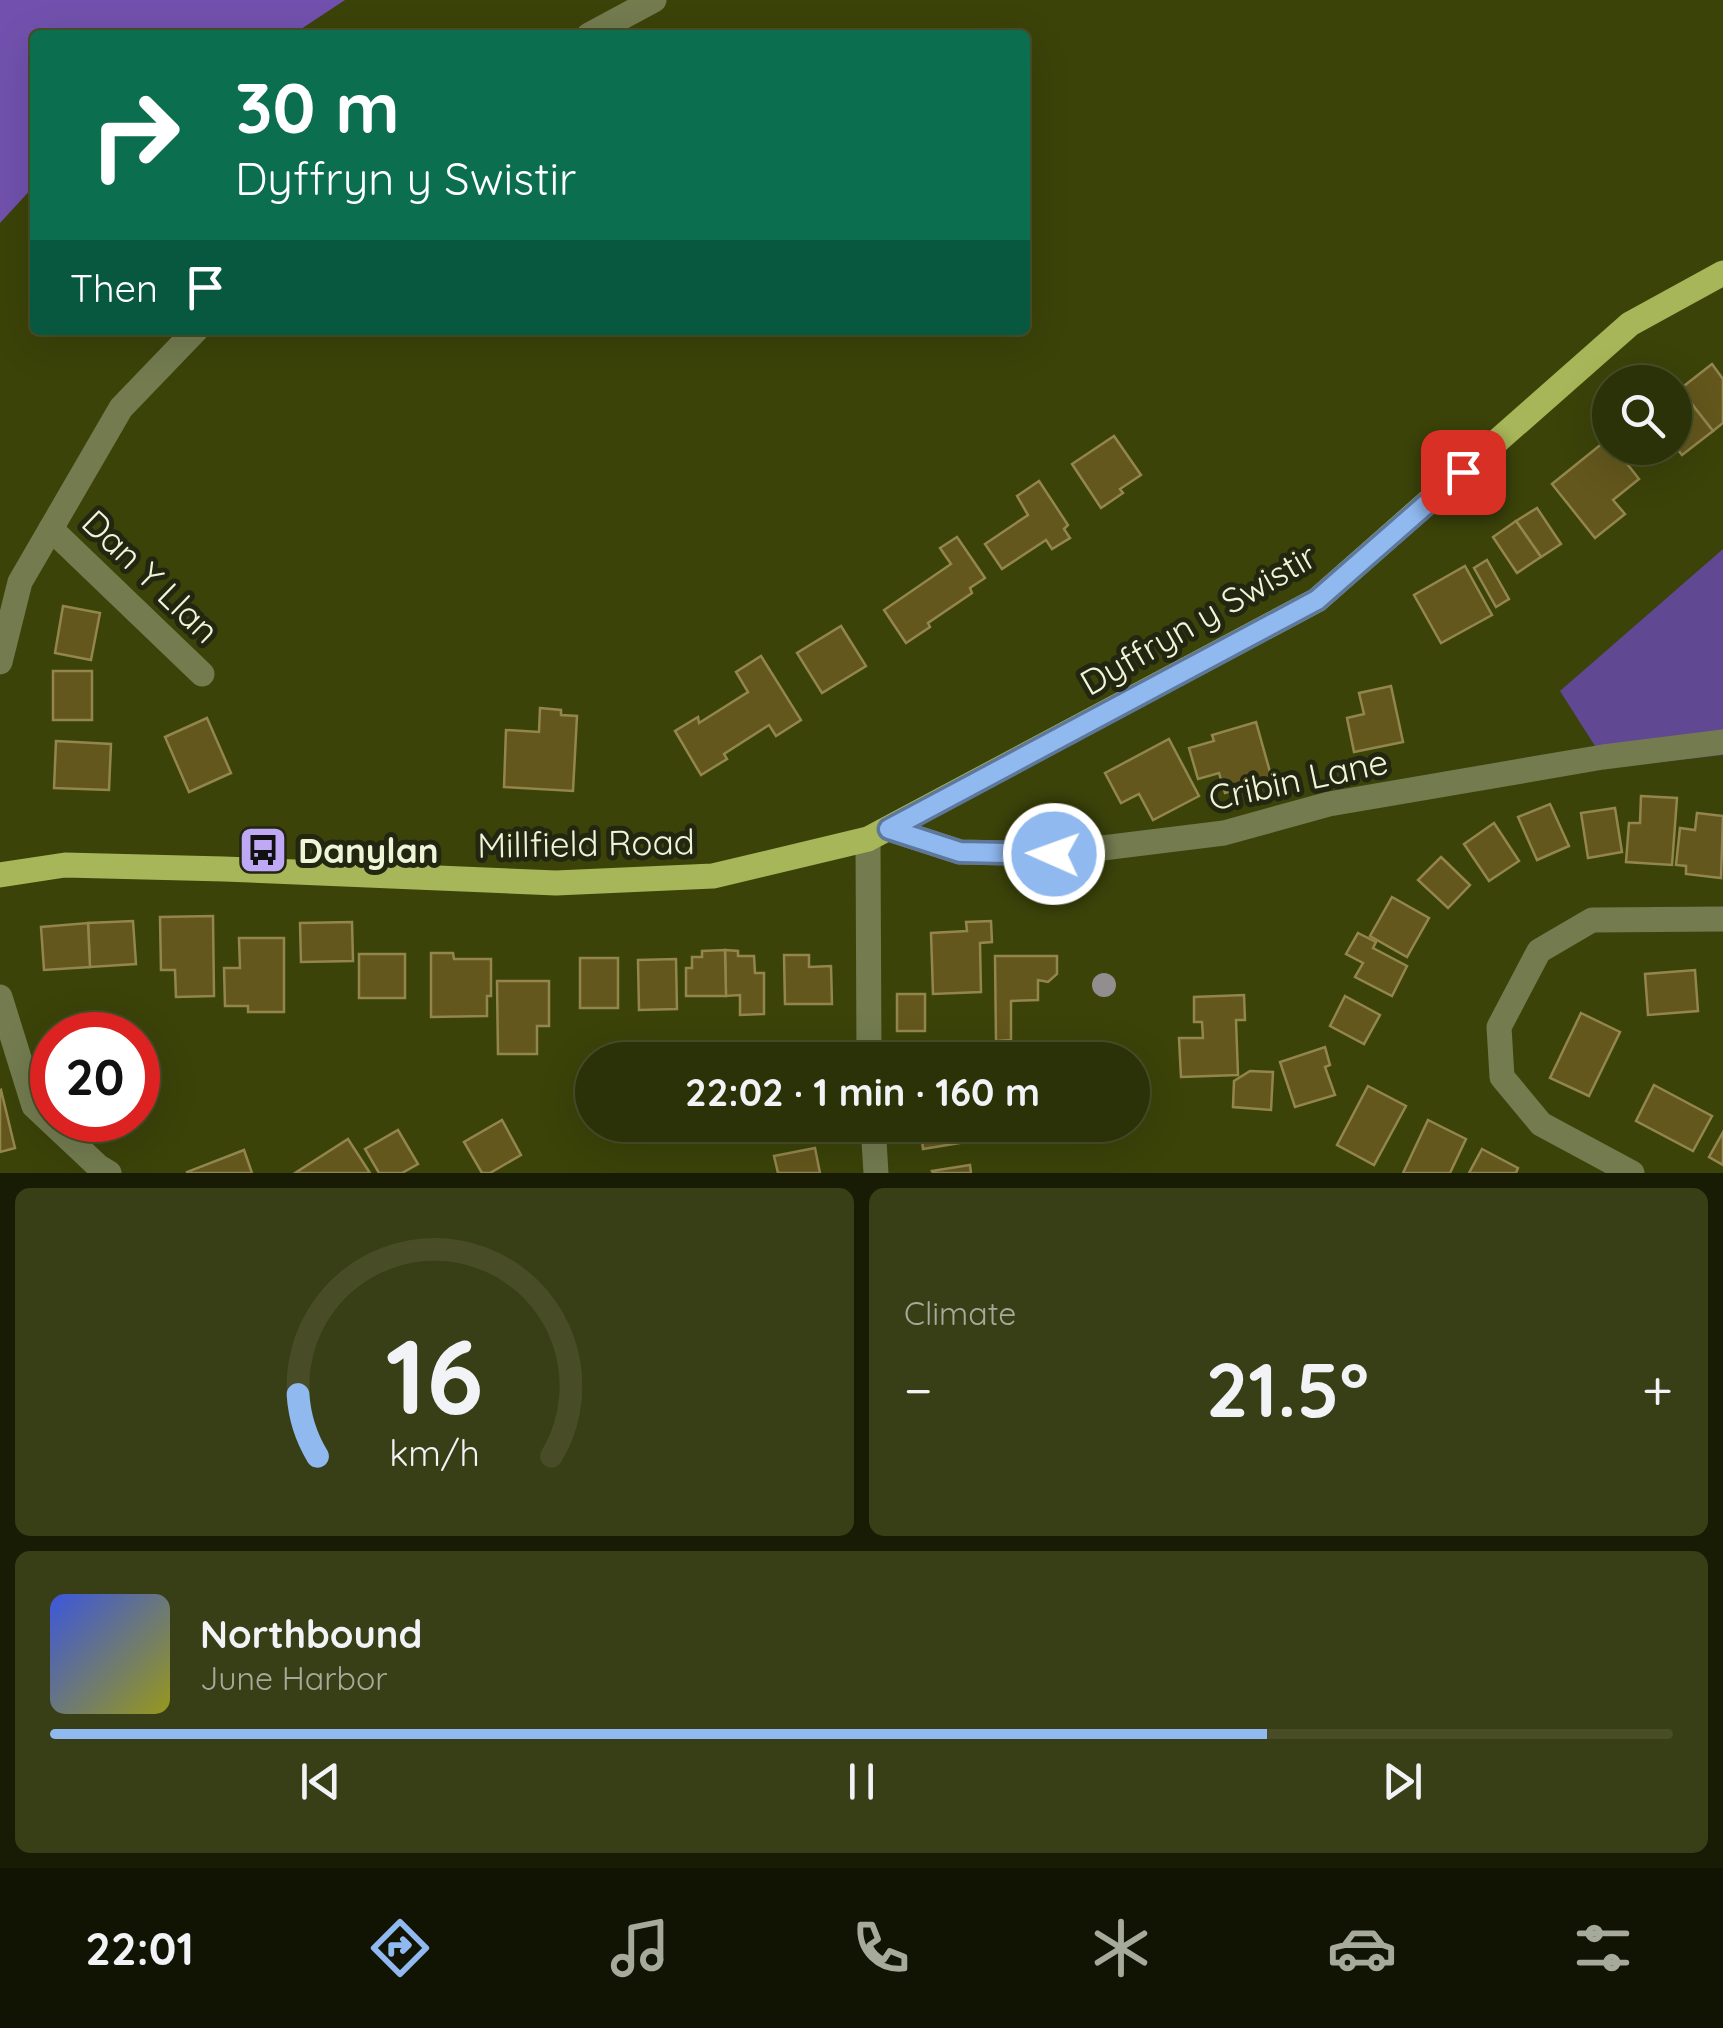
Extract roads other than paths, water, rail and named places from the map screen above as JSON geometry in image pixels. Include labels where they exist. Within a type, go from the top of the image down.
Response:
[{"type":"main road","name":"Dyffryn y Swistir","points":[[879,834],[1317,600],[1630,324],[1723,272]]},
{"type":"main road","name":"Millfield Road","points":[[0,875],[65,865],[576,882],[713,876],[879,834]]},
{"type":"street","points":[[601,30],[654,0]]},
{"type":"street","name":"Dan Y Llan","points":[[0,662],[20,582],[121,408],[191,335]]},
{"type":"street","name":"Dan Y Llan","points":[[51,529],[202,674]]},
{"type":"street","name":"Cribin Lane","points":[[879,834],[960,852],[1054,854],[1224,833],[1348,801],[1603,757],[1723,742]]},
{"type":"street","points":[[871,1042],[879,834]]},
{"type":"street","points":[[1632,1173],[1541,1124],[1502,1078],[1499,1027],[1539,951],[1592,920],[1723,919]]},
{"type":"street","points":[[0,997],[34,1106],[108,1173]]},
{"type":"street","points":[[874,1142],[876,1173]]},
{"type":"place","name":"Danylan","points":[[263,850]]}]
